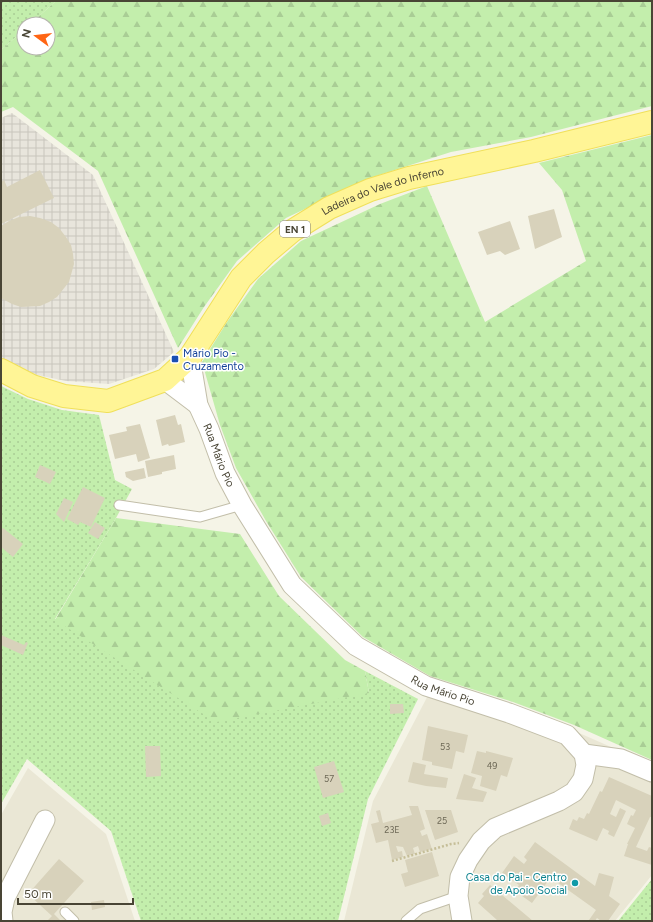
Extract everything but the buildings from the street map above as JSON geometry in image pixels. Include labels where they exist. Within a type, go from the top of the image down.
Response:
[{"type":"main road","name":"Ladeira do Vale do Inferno","points":[[1,370],[32,386],[64,396],[108,401],[165,380],[190,357],[241,278],[266,253],[292,231],[329,208],[370,190],[409,178],[534,151],[652,122]]},
{"type":"street","points":[[190,357],[198,405]]},
{"type":"street","points":[[165,380],[198,405]]},
{"type":"street","name":"Rua Mário Pio","points":[[198,405],[209,429],[225,473],[242,505],[292,585],[356,646],[426,686],[509,713],[567,735],[584,754]]},
{"type":"street","points":[[462,921],[458,896],[460,877],[468,860],[481,841],[495,828],[559,801],[574,792],[583,779],[586,765],[584,754],[622,759],[652,772]]},
{"type":"street","points":[[3,921],[2,912],[5,898],[46,820]]},
{"type":"lane","points":[[119,505],[200,517],[242,505]]},
{"type":"lane","points":[[406,921],[420,909],[458,896]]},
{"type":"lane","points":[[65,912],[74,921]]},
{"type":"path","points":[[392,861],[452,844],[481,841]]},
{"type":"shaded area","points":[[12,113],[93,175],[174,352],[154,369],[109,384],[66,381],[37,375],[9,363],[1,357],[1,118]]},
{"type":"shaded area","points":[[436,680],[570,729],[652,765],[652,875],[615,921],[344,921],[373,801]]},
{"type":"shaded area","points":[[28,768],[106,834],[135,921],[1,921],[1,815]]},
{"type":"green space","points":[[1,1],[56,1],[39,16],[16,16],[16,37],[1,50]]},
{"type":"green space","points":[[56,1],[652,1],[652,106],[531,137],[451,152],[370,178],[286,218],[237,261],[204,307],[178,348],[98,171],[13,107],[1,112],[1,50],[16,37],[16,56],[56,56],[56,16],[39,16]]},
{"type":"green space","points":[[652,135],[652,760],[574,725],[513,702],[430,676],[363,637],[301,577],[266,521],[236,468],[220,425],[202,362],[227,322],[258,279],[301,241],[380,204],[427,186],[485,322],[586,261],[562,190],[539,163]]},
{"type":"green space","points":[[1,386],[28,399],[62,410],[99,415],[115,480],[132,489],[55,619],[369,693],[365,671],[418,699],[368,799],[338,921],[141,921],[111,831],[27,759],[1,804]]},
{"type":"green space","points":[[116,518],[240,534],[279,596],[345,660],[365,671],[369,693],[216,722],[55,620]]},
{"type":"green space","points":[[652,879],[652,921],[618,921]]},
{"type":"place","name":"Mário Pio - Cruzamento","points":[[175,359]]},
{"type":"place","name":"Casa do Pai - Centro de Apoio Social","points":[[575,883]]}]
